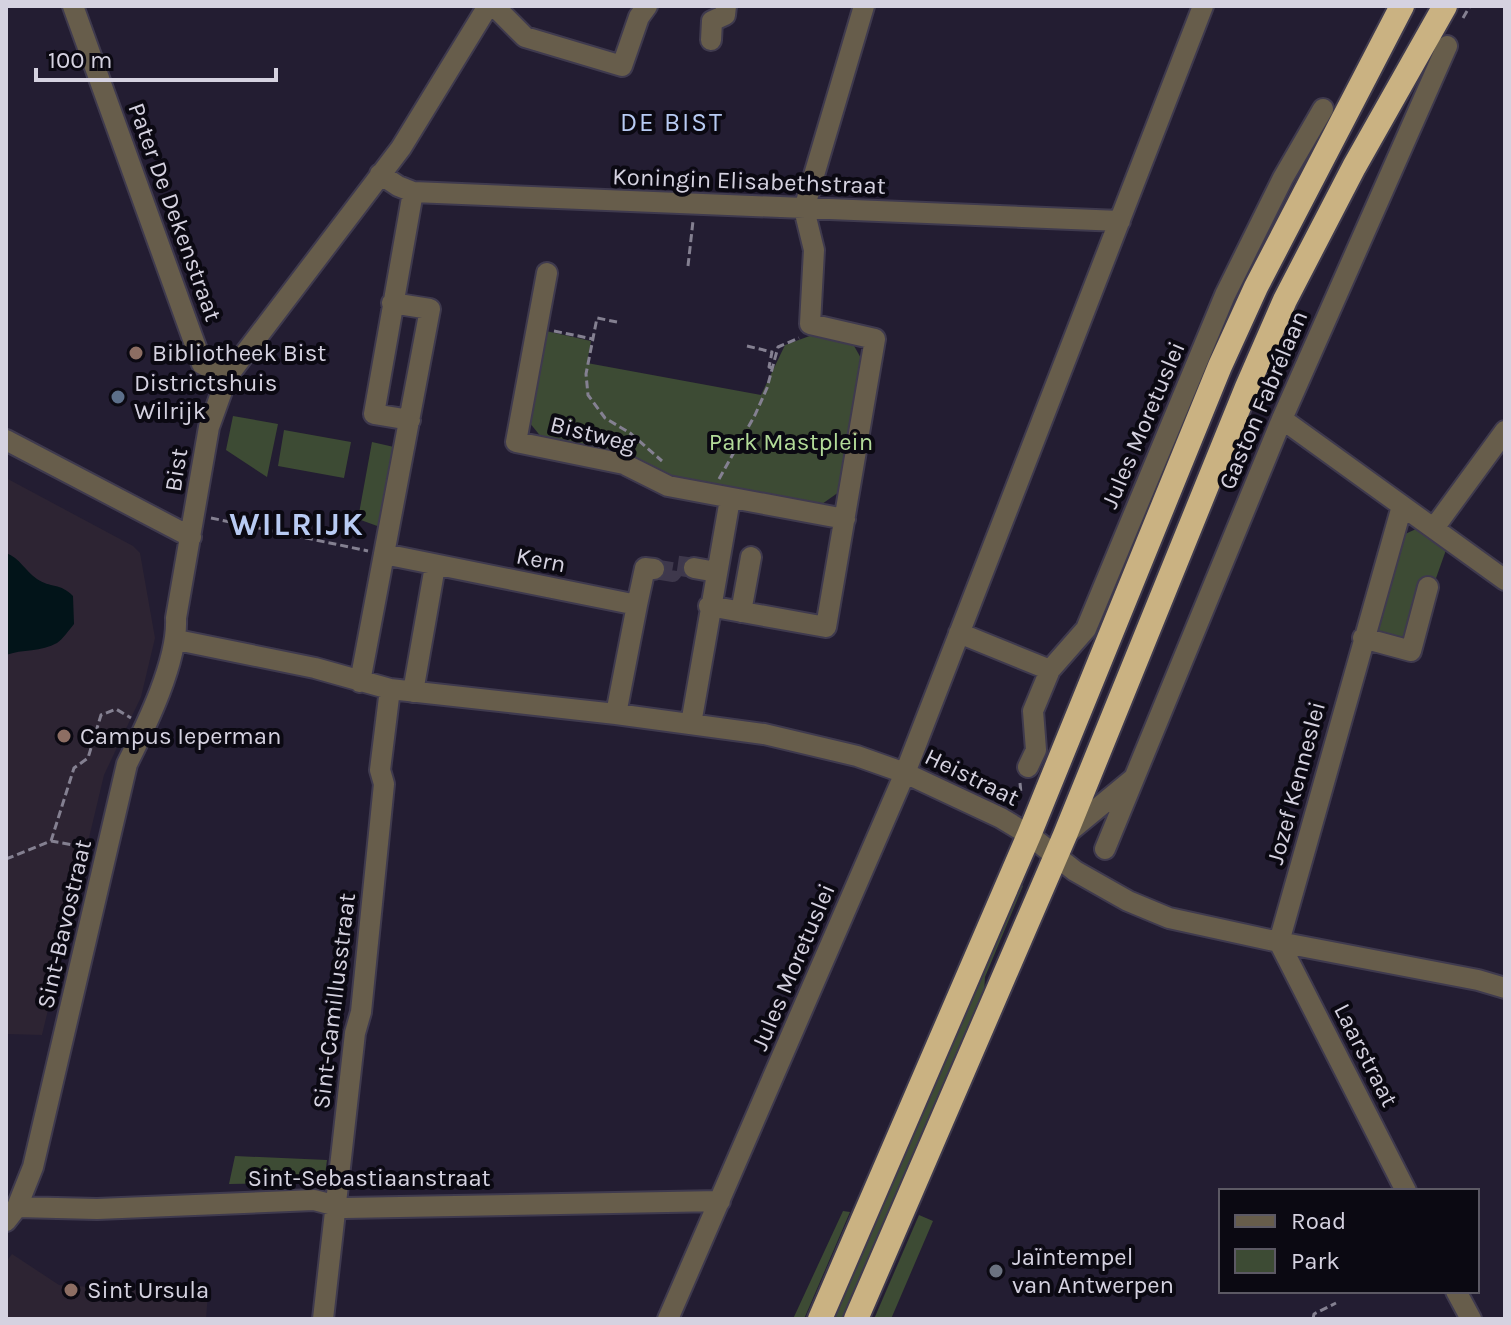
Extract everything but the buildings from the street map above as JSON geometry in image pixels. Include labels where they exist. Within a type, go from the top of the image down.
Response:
[{"type":"highway","points":[[820,1319],[1029,835],[1220,366],[1292,217],[1402,6]]},
{"type":"highway","points":[[856,1319],[1060,846],[1285,300],[1354,167],[1445,6]]},
{"type":"street","name":"Pater De Dekenstraat","points":[[73,6],[202,364],[227,377]]},
{"type":"street","name":"Bist","points":[[177,640],[176,618],[209,427],[227,377],[411,133],[488,6]]},
{"type":"street","points":[[494,6],[525,37],[622,66],[639,17],[647,6]]},
{"type":"street","points":[[711,40],[712,21],[725,15],[726,6]]},
{"type":"street","points":[[709,606],[826,627],[875,339],[810,324],[814,250],[804,209],[864,6]]},
{"type":"street","name":"Jules Moretuslei","points":[[668,1319],[905,773],[1203,6]]},
{"type":"street","name":"Gaston Fabrélaan","points":[[1105,849],[1282,419],[1447,46]]},
{"type":"street","name":"Jules Moretuslei","points":[[1028,767],[1036,750],[1033,711],[1050,670],[1086,629],[1225,295],[1283,178],[1323,109]]},
{"type":"street","name":"Koningin Elisabethstraat","points":[[380,174],[413,192],[1120,221]]},
{"type":"street","points":[[410,420],[374,414],[413,192]]},
{"type":"street","name":"Bistweg","points":[[547,273],[516,442],[624,464],[668,486],[720,497]]},
{"type":"street","points":[[360,682],[430,309],[392,303]]},
{"type":"street","points":[[1282,419],[1505,580]]},
{"type":"street","points":[[1434,528],[1505,431]]},
{"type":"street","points":[[6,440],[191,537]]},
{"type":"street","points":[[691,724],[716,572],[720,497],[845,519]]},
{"type":"street","name":"Jozef Kenneslei","points":[[1279,942],[1402,506]]},
{"type":"street","name":"Kern","points":[[384,554],[637,605]]},
{"type":"street","points":[[741,612],[751,557]]},
{"type":"street","points":[[413,692],[435,566]]},
{"type":"street","points":[[616,714],[645,568],[654,569]]},
{"type":"street","points":[[694,568],[716,572]]},
{"type":"street","points":[[1363,638],[1411,651],[1428,587]]},
{"type":"street","points":[[959,633],[1050,670]]},
{"type":"street","points":[[177,640],[315,668],[390,689]]},
{"type":"street","name":"Sint-Bavostraat","points":[[11,1214],[33,1167],[52,1094],[127,764],[146,727],[177,640]]},
{"type":"street","name":"Heistraat","points":[[390,689],[764,734],[857,756],[905,773],[1001,818],[1029,835],[1060,846],[1128,901],[1169,918],[1505,988]]},
{"type":"street","name":"Sint-Camillusstraat","points":[[323,1319],[355,1033],[361,1012],[384,784],[380,770],[390,689]]},
{"type":"street","name":"Gaston Fabrélaan","points":[[1060,846],[1134,778]]},
{"type":"street","name":"Laarstraat","points":[[1279,942],[1405,1189]]},
{"type":"street","name":"Sint-Sebastiaanstraat","points":[[11,1214],[314,1200],[336,1208],[720,1201]]},
{"type":"street","points":[[1457,1293],[1471,1319]]},
{"type":"path","points":[[688,266],[694,205]]},
{"type":"path","points":[[617,322],[597,318],[586,387],[594,406],[605,418],[630,433],[667,465]]},
{"type":"path","points":[[720,497],[755,415],[778,347],[808,334],[810,324]]},
{"type":"path","points":[[537,327],[593,339]]},
{"type":"path","points":[[747,346],[772,352],[769,367],[772,368]]},
{"type":"path","points":[[195,515],[384,554]]},
{"type":"path","points":[[51,841],[74,768],[88,758],[101,715],[116,709],[146,727]]},
{"type":"path","points":[[6,859],[51,841],[107,851]]},
{"type":"path","points":[[1313,1319],[1314,1314],[1336,1303]]},
{"type":"shaded area","name":"Campus Ieperman","points":[[6,478],[133,546],[140,553],[155,638],[141,697],[104,775],[42,1035],[6,1034]]},
{"type":"shaded area","points":[[6,553],[37,579],[64,589],[73,596],[74,624],[57,643],[6,655]]},
{"type":"shaded area","name":"Sint Ursula","points":[[12,1254],[59,1285],[208,1294],[206,1319],[6,1319],[6,1262]]},
{"type":"green space","name":"Park Mastplein","points":[[546,331],[591,341],[587,363],[761,395],[785,345],[815,334],[853,344],[862,360],[839,492],[822,504],[675,479],[542,438],[529,422]]},
{"type":"green space","points":[[233,416],[278,424],[267,477],[226,450]]},
{"type":"green space","points":[[284,430],[351,442],[344,478],[278,466]]},
{"type":"green space","points":[[372,442],[394,447],[380,527],[358,519]]},
{"type":"green space","points":[[1416,529],[1446,550],[1435,581],[1406,643],[1370,634],[1403,535]]},
{"type":"green space","points":[[1018,882],[1023,886],[985,977],[984,993],[845,1319],[830,1319]]},
{"type":"green space","points":[[235,1156],[327,1160],[324,1182],[229,1184]]},
{"type":"green space","points":[[843,1211],[850,1212],[804,1319],[793,1319]]},
{"type":"green space","points":[[919,1215],[933,1221],[891,1319],[874,1319]]},
{"type":"tunnel","points":[[654,569],[672,572],[673,565],[694,568]]},
{"type":"place","name":"Bibliotheek Bist","points":[[136,353]]},
{"type":"place","name":"Districtshuis Wilrijk","points":[[118,397]]},
{"type":"place","name":"Campus Ieperman","points":[[64,736]]},
{"type":"place","name":"Jaïntempel van Antwerpen","points":[[996,1271]]},
{"type":"place","name":"Sint Ursula","points":[[71,1290]]},
{"type":"district","name":"DE BIST","points":[[672,122]]},
{"type":"district","name":"WILRIJK","points":[[297,524]]}]
